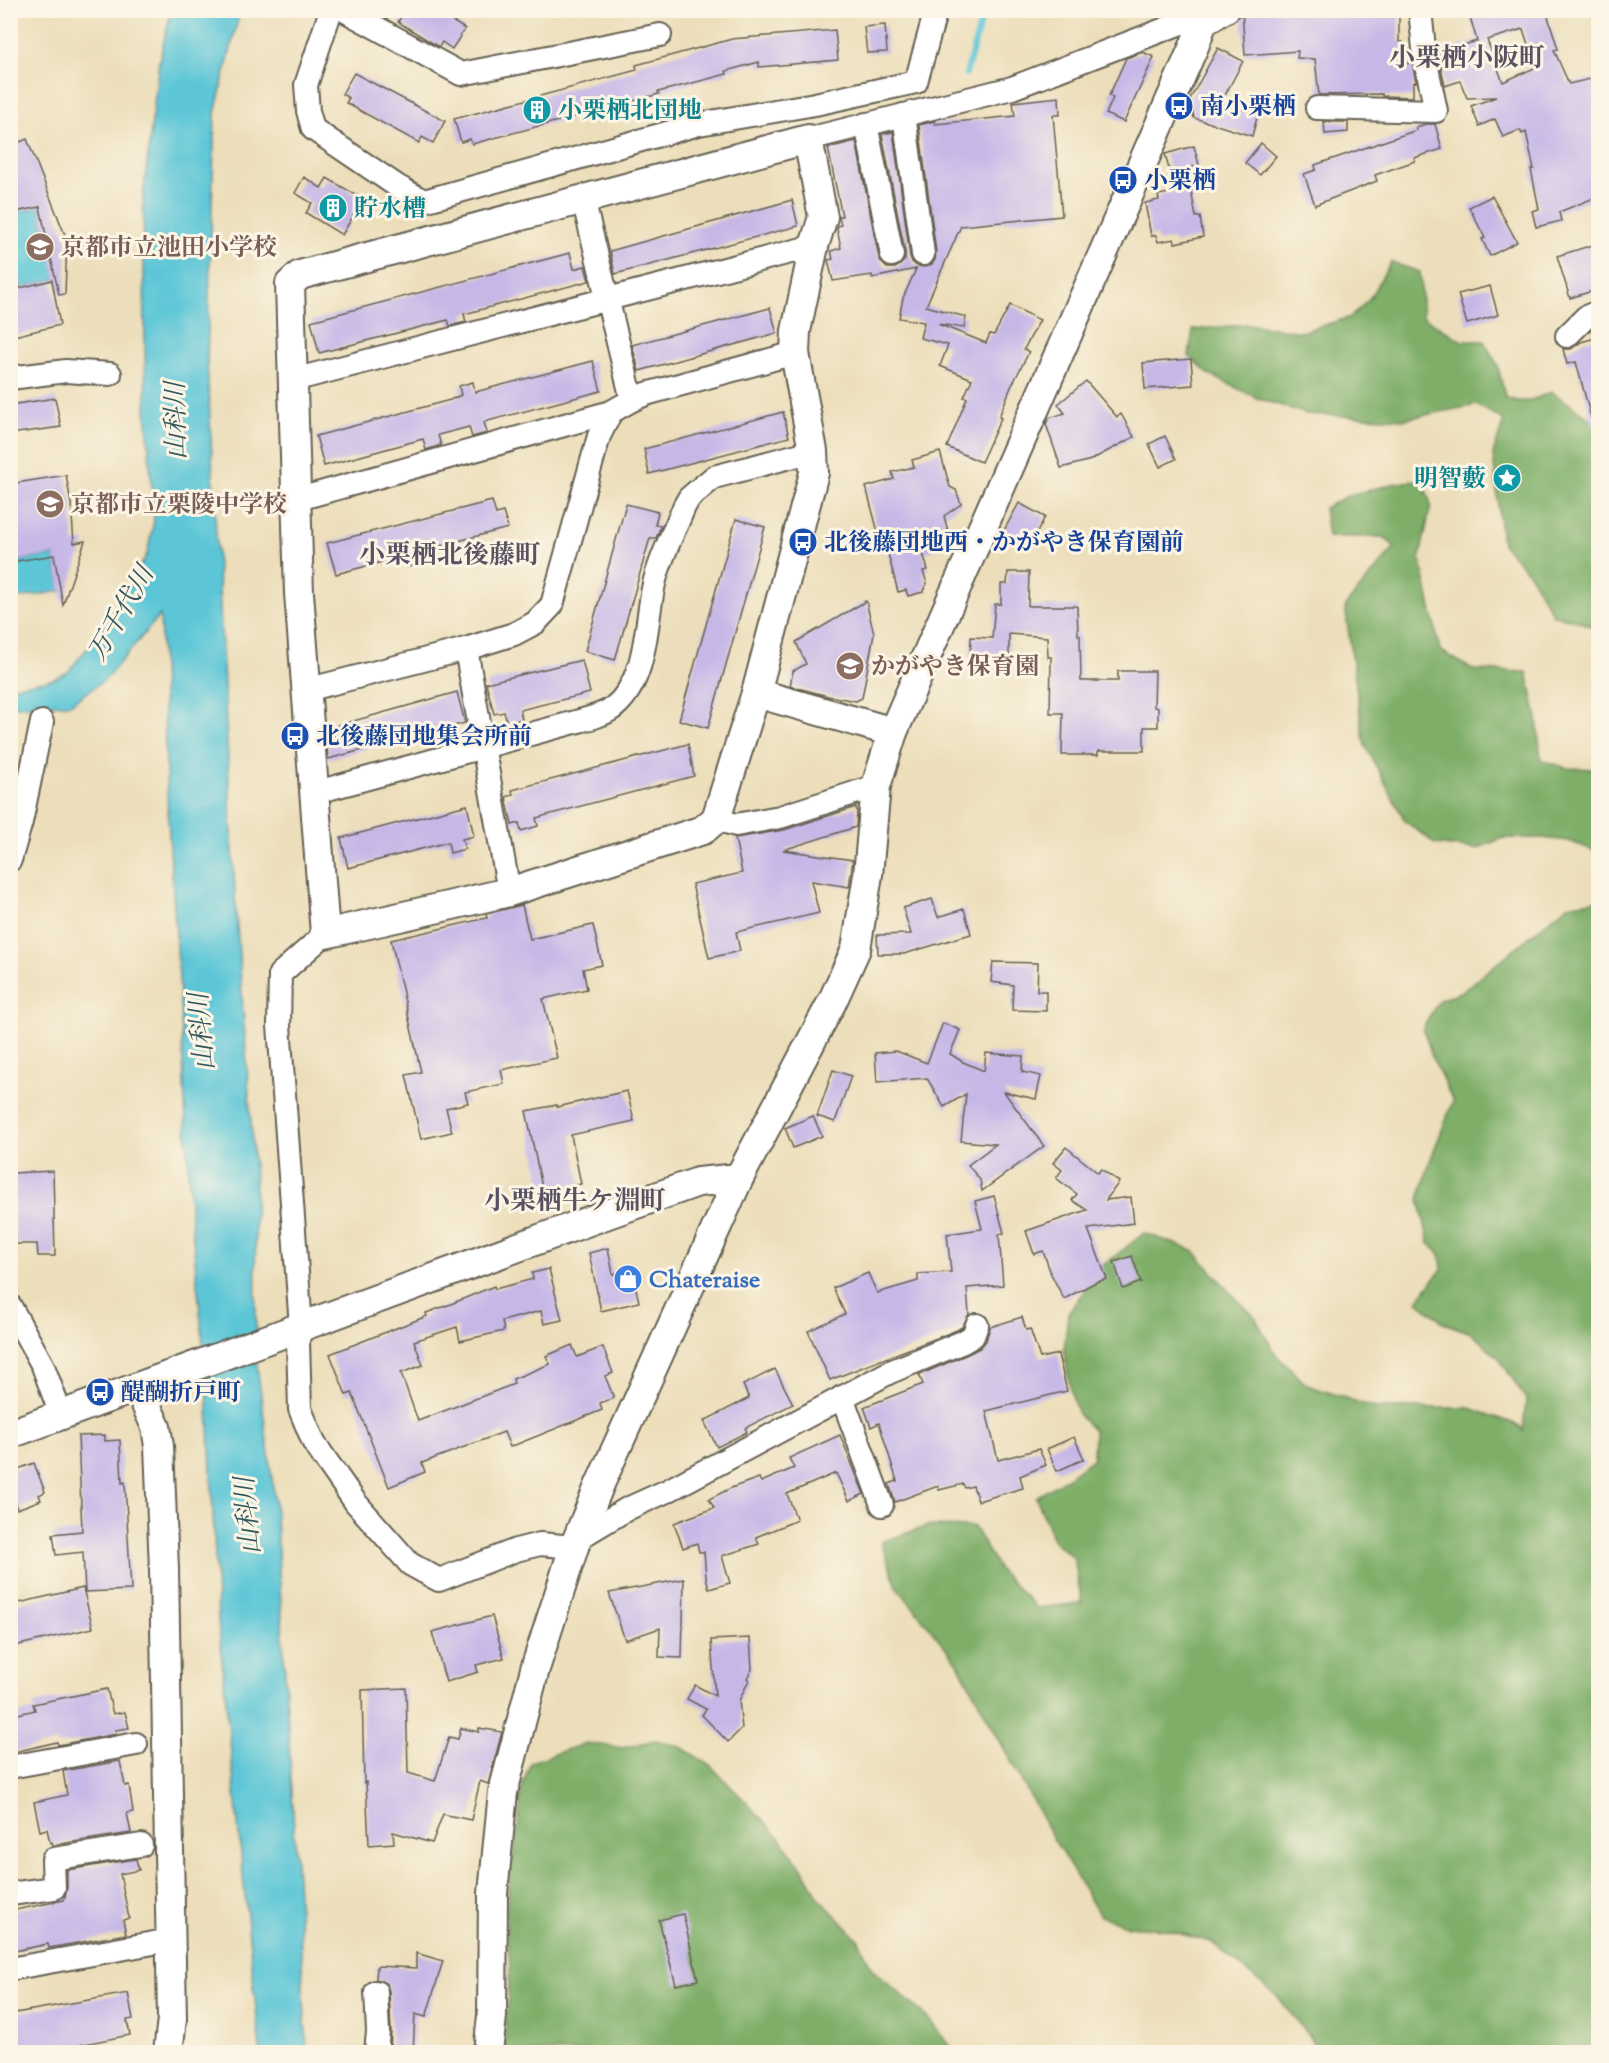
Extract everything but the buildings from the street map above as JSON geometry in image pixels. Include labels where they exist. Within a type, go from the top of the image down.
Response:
[{"type":"street","points":[[331,10],[306,85],[308,111],[314,129],[388,180],[424,201],[699,124],[815,104],[916,82],[936,10]]},
{"type":"street","points":[[344,10],[461,74],[660,35]]},
{"type":"street","points":[[325,934],[313,793],[295,500],[290,284],[300,275],[808,139],[1012,88],[1186,21],[1205,18],[1228,10]]},
{"type":"street","points":[[1317,108],[1436,111],[1425,58],[1420,10]]},
{"type":"street","points":[[488,2052],[492,2016],[493,1893],[503,1792],[535,1668],[576,1543],[604,1474],[740,1178],[832,1002],[856,949],[868,875],[876,786],[893,732],[1205,18]]},
{"type":"street","points":[[904,115],[923,254]]},
{"type":"street","points":[[866,124],[892,255]]},
{"type":"street","points":[[808,139],[824,217],[814,246],[796,331],[795,352],[813,451],[814,473],[756,693],[716,819],[703,830],[509,892],[325,934],[280,974],[279,1025],[300,1409],[314,1443],[356,1503],[410,1564],[439,1580],[516,1550],[540,1544],[576,1543],[627,1509],[669,1490],[890,1372],[963,1342],[974,1336],[977,1325]]},
{"type":"street","points":[[583,199],[632,400]]},
{"type":"street","points":[[293,380],[814,246]]},
{"type":"street","points":[[1567,336],[1586,317],[1599,312]]},
{"type":"street","points":[[295,500],[611,412],[645,394],[795,352]]},
{"type":"street","points":[[10,378],[66,371],[110,374]]},
{"type":"street","points":[[306,690],[466,649],[514,634],[535,623],[552,605],[599,436],[611,412]]},
{"type":"street","points":[[313,793],[598,716],[613,708],[634,680],[641,659],[654,582],[689,498],[714,477],[813,451]]},
{"type":"street","points":[[466,649],[509,892]]},
{"type":"street","points":[[756,693],[893,732]]},
{"type":"street","points":[[10,860],[21,822],[42,722]]},
{"type":"street","points":[[716,819],[736,825],[780,817],[876,786]]},
{"type":"street","points":[[10,1434],[698,1182],[740,1178]]},
{"type":"street","points":[[10,1306],[43,1366],[61,1415]]},
{"type":"street","points":[[138,1387],[156,1427],[159,1446],[164,1569],[172,2019],[168,2052]]},
{"type":"street","points":[[842,1397],[882,1505]]},
{"type":"street","points":[[10,1767],[136,1744]]},
{"type":"street","points":[[10,1894],[54,1888],[53,1860],[141,1845]]},
{"type":"street","points":[[10,1969],[170,1940]]},
{"type":"street","points":[[376,1992],[387,2016],[376,2052]]},
{"type":"green space","points":[[1391,262],[1420,272],[1423,317],[1462,341],[1484,341],[1498,366],[1505,397],[1523,401],[1552,392],[1598,424],[1598,630],[1582,622],[1553,615],[1529,573],[1502,544],[1493,454],[1504,420],[1476,405],[1405,419],[1307,414],[1257,398],[1208,374],[1189,356],[1193,330],[1249,324],[1301,332],[1351,317],[1369,299]]},
{"type":"green space","points":[[1423,480],[1431,505],[1420,557],[1440,650],[1473,670],[1527,672],[1537,718],[1541,760],[1567,768],[1598,769],[1598,852],[1569,841],[1542,838],[1503,838],[1476,849],[1435,844],[1405,821],[1364,743],[1345,606],[1395,547],[1383,537],[1328,537],[1324,508],[1349,495],[1397,483]]},
{"type":"green space","points":[[1598,900],[1598,2052],[1321,2052],[1278,1997],[1211,1942],[1163,1929],[1129,1926],[1100,1916],[1051,1835],[957,1662],[897,1587],[881,1542],[927,1526],[974,1527],[1000,1571],[1037,1608],[1082,1603],[1074,1558],[1054,1542],[1036,1497],[1066,1479],[1093,1458],[1094,1431],[1078,1414],[1071,1393],[1064,1350],[1068,1313],[1101,1267],[1144,1233],[1193,1250],[1255,1317],[1276,1355],[1307,1385],[1375,1408],[1470,1408],[1518,1425],[1523,1430],[1526,1399],[1498,1357],[1471,1333],[1444,1323],[1417,1301],[1442,1269],[1440,1254],[1429,1243],[1419,1199],[1430,1161],[1453,1101],[1432,1057],[1423,1028],[1439,1000],[1463,991],[1568,905]]},
{"type":"green space","points":[[655,1740],[681,1747],[710,1765],[746,1802],[779,1837],[805,1872],[819,1898],[858,1939],[872,1969],[928,2018],[954,2052],[504,2052],[510,1967],[506,1923],[509,1875],[517,1835],[522,1786],[531,1762],[586,1743],[623,1748]]},
{"type":"water","points":[[171,11],[240,11],[215,113],[207,362],[236,912],[255,1178],[256,1357],[275,1501],[307,2052],[259,2052],[218,1620],[207,1385],[190,1208],[179,977],[168,819],[160,615],[106,679],[70,704],[11,706],[10,687],[54,679],[68,672],[101,631],[147,554],[154,521],[146,408],[143,198],[159,62]]},
{"type":"water","points":[[40,207],[56,279],[20,288],[11,245],[10,213]]},
{"type":"water","points":[[54,555],[61,591],[11,599],[11,562]]},
{"type":"waterway","points":[[966,74],[984,10]]},
{"type":"place","name":"南小栗栖","points":[[1179,106]]},
{"type":"place","name":"小栗栖北団地","points":[[537,110]]},
{"type":"place","name":"小栗栖","points":[[1123,180]]},
{"type":"place","name":"貯水槽","points":[[333,208]]},
{"type":"place","name":"京都市立池田小学校","points":[[40,247]]},
{"type":"place","name":"明智藪","points":[[1507,478]]},
{"type":"place","name":"京都市立栗陵中学校","points":[[50,504]]},
{"type":"place","name":"北後藤団地西・かがやき保育園前","points":[[803,542]]},
{"type":"place","name":"かがやき保育園","points":[[850,666]]},
{"type":"place","name":"北後藤団地集会所前","points":[[295,736]]},
{"type":"place","name":"Chateraise","points":[[628,1279]]},
{"type":"place","name":"醍醐折戸町","points":[[100,1392]]},
{"type":"district","name":"小栗栖小阪町","points":[[1467,57]]},
{"type":"district","name":"小栗栖北後藤町","points":[[450,554]]},
{"type":"district","name":"小栗栖牛ケ淵町","points":[[575,1200]]},
{"type":"water label","name":"山科川","points":[[175,421]]},
{"type":"water label","name":"万千代川","points":[[120,613]]},
{"type":"water label","name":"山科川","points":[[201,1032]]},
{"type":"water label","name":"山科川","points":[[247,1516]]}]
